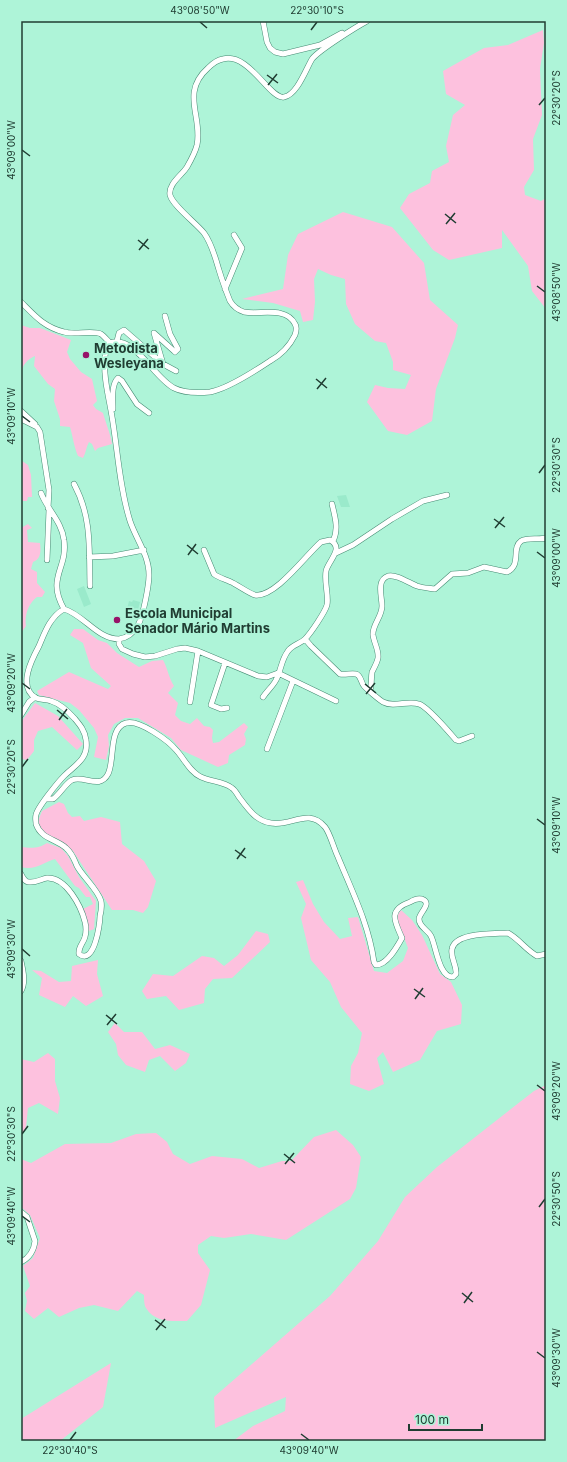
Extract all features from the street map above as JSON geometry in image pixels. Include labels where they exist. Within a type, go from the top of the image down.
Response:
[{"type":"street","points":[[263,21],[267,42],[270,48],[283,54],[320,45],[367,21]]},
{"type":"street","points":[[41,493],[45,503],[62,530],[65,540],[62,562],[56,581],[58,599],[64,609],[77,615],[101,634],[119,639],[132,633],[139,624],[146,596],[149,574],[144,550],[131,523],[123,493],[105,377],[104,355],[110,343],[117,341],[126,343],[173,388],[182,391],[211,392],[225,387],[279,356],[289,346],[296,333],[296,325],[290,317],[282,313],[243,312],[234,306],[230,301],[210,243],[204,233],[174,203],[170,195],[170,189],[196,152],[198,141],[193,94],[197,82],[204,72],[214,63],[223,59],[231,58],[239,60],[247,65],[280,97],[284,97],[290,94],[298,85],[314,57],[356,27]]},
{"type":"street","points":[[226,289],[242,248],[234,236]]},
{"type":"street","points":[[21,302],[43,324],[66,333],[84,334],[95,332],[101,334],[110,343]]},
{"type":"street","points":[[163,364],[154,333],[175,352],[178,349],[170,334],[165,316]]},
{"type":"street","points":[[117,341],[119,333],[124,330],[163,364],[176,372]]},
{"type":"street","points":[[112,416],[113,389],[118,378],[122,381],[137,404],[149,413]]},
{"type":"street","points":[[21,411],[32,420],[42,438],[44,466],[49,490],[47,560]]},
{"type":"street","points":[[21,419],[37,427]]},
{"type":"street","points":[[74,484],[87,517],[90,586]]},
{"type":"street","points":[[263,697],[276,681],[281,664],[288,651],[295,644],[305,639],[321,618],[327,604],[325,587],[326,571],[330,561],[336,554],[354,545],[422,501],[447,496]]},
{"type":"street","points":[[332,504],[337,528],[333,541],[336,554]]},
{"type":"street","points":[[370,690],[372,684],[372,674],[378,660],[378,653],[373,634],[374,627],[380,618],[382,609],[380,587],[382,580],[387,576],[391,576],[418,586],[435,589],[452,574],[468,573],[480,568],[488,567],[504,572],[509,571],[515,564],[518,544],[521,541],[546,538]]},
{"type":"street","points":[[204,550],[214,574],[228,580],[252,594],[263,595],[283,581],[321,542],[330,540],[333,541]]},
{"type":"street","points":[[89,557],[113,556],[144,550]]},
{"type":"street","points":[[21,874],[25,881],[29,882],[48,878],[65,885],[85,921],[85,937],[78,950],[79,954],[82,957],[89,954],[93,948],[99,931],[101,901],[80,871],[71,853],[60,844],[51,840],[40,832],[35,820],[36,815],[46,799],[63,776],[78,765],[83,759],[86,751],[86,741],[80,725],[66,709],[52,701],[35,697],[29,690],[26,680],[28,672],[52,618],[64,609]]},
{"type":"street","points":[[119,639],[119,644],[122,649],[139,656],[155,656],[185,648],[198,651],[258,676],[267,677],[278,674],[336,701]]},
{"type":"street","points":[[305,639],[340,674],[357,674],[364,687],[370,690],[381,701],[397,705],[414,703],[420,704],[426,708],[456,740],[459,741],[472,736]]},
{"type":"street","points":[[190,702],[198,651]]},
{"type":"street","points":[[225,663],[211,705],[221,709],[227,708]]},
{"type":"street","points":[[267,749],[293,681]]},
{"type":"street","points":[[21,715],[29,702],[35,697]]},
{"type":"street","points":[[46,799],[53,799],[70,781],[74,779],[96,782],[103,780],[108,775],[111,766],[114,738],[118,729],[125,723],[133,722],[158,735],[176,749],[189,768],[196,774],[224,783],[233,789],[250,812],[262,821],[272,824],[285,823],[308,817],[316,820],[326,827],[369,936],[374,962],[376,965],[380,965],[385,962],[402,938],[395,924],[394,917],[397,911],[401,905],[419,898],[426,902],[426,906],[419,918],[419,922],[432,937],[440,966],[449,977],[453,977],[456,974],[452,956],[452,949],[455,942],[459,939],[467,937],[508,933],[514,936],[536,956],[546,954]]},
{"type":"street","points":[[21,961],[23,970],[23,987],[21,991]]},
{"type":"street","points":[[21,1212],[27,1217],[35,1245],[26,1260],[21,1262]]},
{"type":"shaded area","points":[[543,30],[544,43],[540,69],[542,115],[533,139],[534,170],[524,187],[525,195],[541,201],[546,198],[546,309],[532,291],[528,266],[502,230],[502,248],[449,260],[433,250],[400,208],[409,194],[430,183],[432,171],[449,162],[446,146],[453,115],[465,105],[446,94],[443,71],[484,48],[508,45]]},
{"type":"shaded area","points":[[343,212],[392,227],[424,263],[430,300],[458,325],[455,338],[436,389],[432,421],[407,435],[388,431],[367,402],[375,385],[388,388],[405,389],[411,375],[393,370],[393,362],[386,343],[375,341],[355,324],[346,304],[345,279],[318,269],[314,279],[315,302],[313,320],[303,322],[300,311],[273,303],[242,299],[283,289],[288,255],[298,234]]},
{"type":"shaded area","points":[[21,325],[30,328],[40,328],[71,340],[67,352],[70,359],[81,372],[92,379],[97,401],[93,405],[96,409],[103,413],[112,444],[98,448],[95,451],[92,444],[89,442],[83,458],[78,456],[70,427],[60,426],[60,419],[54,401],[55,389],[48,384],[34,366],[35,356],[26,363],[21,373]]},
{"type":"shaded area","points":[[22,461],[28,465],[31,475],[32,497],[28,497],[27,501],[21,501]]},
{"type":"shaded area","points":[[346,495],[350,507],[341,507],[337,496]]},
{"type":"shaded area","points":[[28,524],[32,528],[27,530],[28,542],[40,543],[39,557],[33,562],[31,569],[37,572],[37,583],[45,592],[42,597],[37,597],[29,606],[26,614],[26,626],[21,633],[21,528]]},
{"type":"shaded area","points":[[84,586],[91,604],[84,607],[77,589]]},
{"type":"shaded area","points":[[133,600],[140,602],[138,610],[127,609],[129,601],[132,602]]},
{"type":"shaded area","points":[[74,629],[83,629],[98,640],[107,643],[117,653],[139,667],[152,661],[163,660],[174,686],[168,693],[178,703],[175,715],[181,721],[190,724],[197,718],[204,726],[210,727],[213,730],[213,743],[219,742],[244,723],[248,727],[244,734],[246,739],[245,745],[229,755],[228,763],[218,767],[181,750],[171,738],[138,718],[125,718],[114,724],[108,735],[109,746],[106,760],[94,757],[98,737],[94,728],[79,710],[70,703],[39,695],[37,691],[69,672],[108,689],[111,686],[91,668],[83,643],[70,635]]},
{"type":"shaded area","points":[[35,703],[58,716],[83,744],[77,750],[52,727],[38,731],[34,740],[34,751],[27,760],[21,759],[21,722]]},
{"type":"shaded area","points":[[59,802],[64,804],[68,813],[72,817],[80,816],[84,821],[101,817],[120,822],[122,844],[144,861],[156,881],[148,907],[143,913],[133,910],[112,910],[73,851],[62,842],[55,840],[42,831],[38,821],[42,811]]},
{"type":"shaded area","points":[[47,843],[61,848],[68,856],[79,877],[96,901],[94,929],[89,931],[87,928],[83,909],[93,904],[90,897],[86,897],[79,888],[75,886],[55,859],[30,868],[21,867],[21,847],[31,848]]},
{"type":"shaded area","points":[[303,880],[313,904],[324,922],[340,939],[352,936],[348,918],[358,917],[374,971],[387,973],[403,961],[408,948],[396,917],[401,910],[412,920],[422,935],[440,974],[451,982],[462,1005],[461,1024],[437,1031],[420,1060],[393,1072],[383,1052],[377,1058],[384,1084],[369,1091],[350,1084],[351,1066],[358,1053],[362,1033],[341,1007],[330,982],[311,960],[301,918],[306,904],[296,882]]},
{"type":"shaded area","points":[[256,931],[268,934],[270,942],[232,978],[213,979],[205,989],[204,1003],[179,1010],[166,996],[147,999],[142,991],[153,974],[173,976],[202,956],[214,958],[224,966],[238,955]]},
{"type":"shaded area","points":[[98,960],[97,974],[103,996],[86,1006],[73,996],[65,1007],[39,995],[42,978],[32,970],[41,971],[59,982],[71,981],[72,966]]},
{"type":"shaded area","points":[[115,1023],[124,1032],[142,1032],[155,1049],[170,1045],[190,1054],[186,1063],[175,1071],[160,1056],[149,1060],[145,1072],[126,1065],[118,1055],[116,1044],[108,1032]]},
{"type":"shaded area","points":[[48,1053],[55,1059],[55,1081],[60,1098],[58,1114],[39,1103],[28,1108],[26,1127],[21,1136],[21,1059],[34,1062]]},
{"type":"shaded area","points":[[544,1086],[546,1087],[546,1441],[233,1441],[253,1426],[285,1411],[286,1397],[215,1428],[214,1397],[330,1296],[378,1241],[405,1197],[437,1167],[534,1091]]},
{"type":"shaded area","points":[[336,1130],[353,1145],[361,1157],[356,1188],[350,1199],[286,1240],[251,1234],[224,1238],[211,1236],[198,1245],[198,1253],[210,1270],[201,1305],[187,1321],[164,1320],[154,1316],[145,1307],[144,1295],[137,1291],[118,1311],[94,1305],[79,1308],[59,1317],[48,1308],[34,1319],[25,1311],[27,1301],[25,1293],[30,1286],[23,1266],[33,1258],[40,1238],[30,1215],[21,1207],[21,1159],[31,1163],[65,1144],[111,1143],[136,1134],[156,1133],[167,1142],[173,1154],[190,1164],[212,1156],[242,1159],[259,1168],[282,1161],[291,1161],[314,1137]]},
{"type":"shaded area","points":[[111,1363],[103,1407],[60,1441],[21,1441],[21,1419]]},
{"type":"place","name":"Metodista Wesleyana","points":[[86,355]]},
{"type":"place","name":"Escola Municipal Senador Mário Martins","points":[[117,620]]}]
